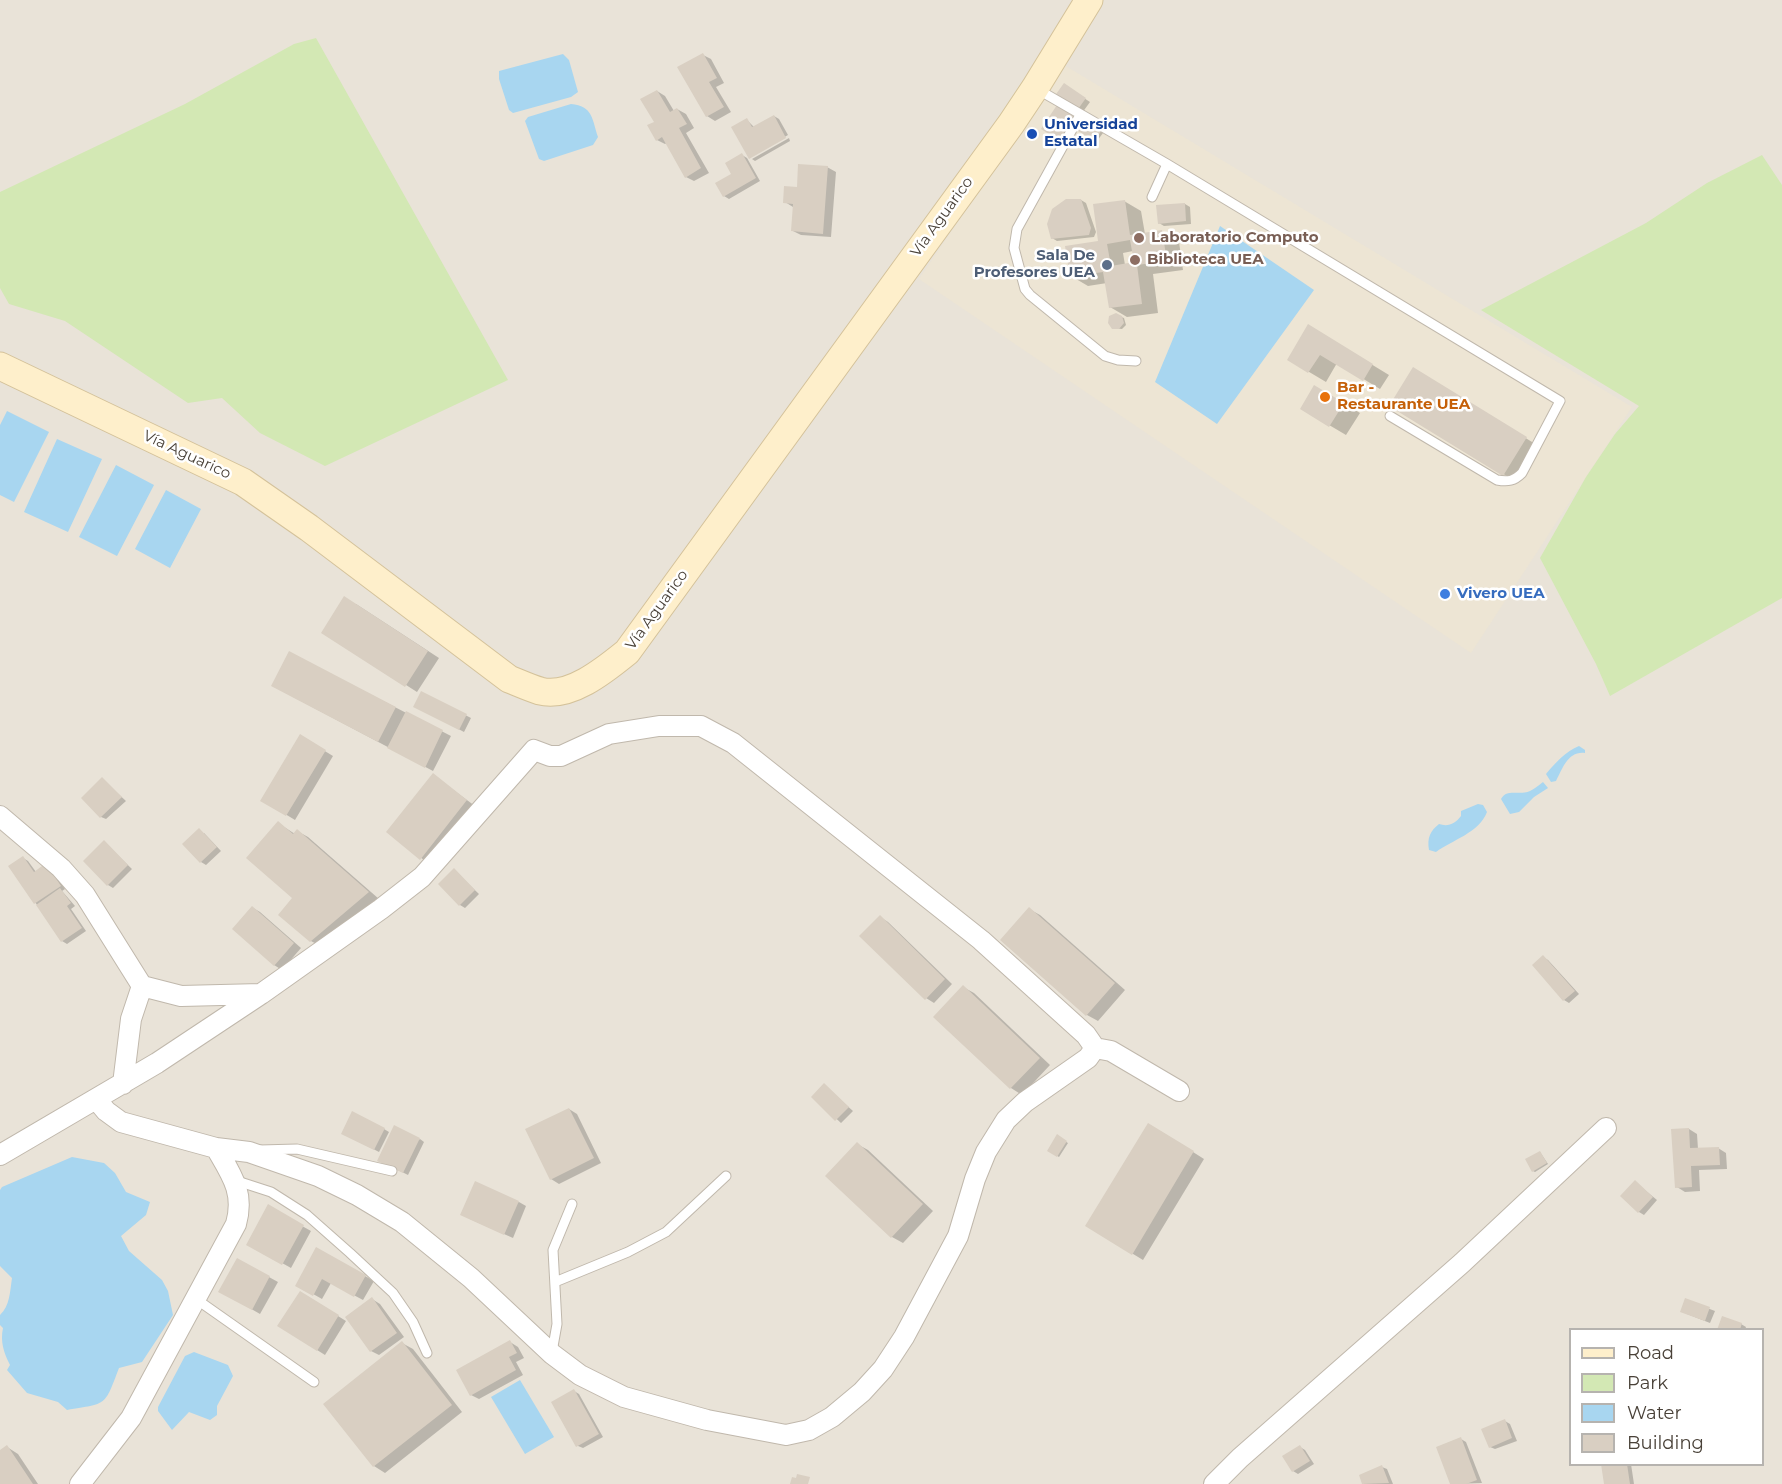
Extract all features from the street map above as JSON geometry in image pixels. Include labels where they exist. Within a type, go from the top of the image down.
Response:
[{"type":"street","name":"Vía Aguarico","points":[[0,366],[243,482],[309,528],[509,679],[542,692],[568,689],[600,674],[627,652],[1035,88],[1089,0]]},
{"type":"street","points":[[0,1155],[123,1084],[261,994],[381,909],[422,877],[534,750],[550,756],[561,756],[609,735],[659,726],[701,726],[733,743],[981,940],[1086,1035],[1095,1048],[1111,1051],[1179,1091]]},
{"type":"street","points":[[0,816],[61,868],[85,895],[142,986],[181,996],[261,994]]},
{"type":"street","points":[[123,1084],[130,1018],[142,986]]},
{"type":"street","points":[[96,1099],[106,1111],[121,1122],[216,1148],[249,1152],[318,1176],[357,1196],[402,1222],[471,1278],[552,1354],[580,1375],[624,1397],[707,1420],[786,1435],[809,1430],[832,1417],[862,1392],[883,1369],[904,1337],[958,1236],[975,1179],[986,1152],[1006,1120],[1025,1102],[1088,1058],[1095,1048]]},
{"type":"street","points":[[1214,1484],[1240,1458],[1462,1263],[1606,1128]]},
{"type":"street","points":[[80,1484],[131,1418],[236,1224],[241,1209],[240,1199],[234,1180],[216,1148]]},
{"type":"lane","points":[[1035,88],[1167,164],[1560,401],[1522,473],[1512,481],[1504,482],[1390,416]]},
{"type":"lane","points":[[1080,115],[1017,229],[1014,241],[1015,255],[1021,279],[1030,296],[1105,356],[1118,360],[1136,361]]},
{"type":"lane","points":[[1152,197],[1167,164]]},
{"type":"lane","points":[[249,1152],[297,1149],[392,1171]]},
{"type":"lane","points":[[555,1282],[628,1252],[666,1232],[726,1176]]},
{"type":"lane","points":[[234,1180],[271,1192],[298,1209],[351,1253],[393,1293],[413,1322],[428,1353]]},
{"type":"lane","points":[[552,1354],[557,1324],[553,1251],[572,1204]]},
{"type":"lane","points":[[196,1299],[314,1382]]},
{"type":"shaded area","points":[[0,0],[1782,0],[1782,1484],[0,1484]]},
{"type":"shaded area","points":[[1064,65],[1632,407],[1471,653],[919,279]]},
{"type":"green space","points":[[316,38],[508,380],[325,466],[260,433],[222,398],[188,403],[65,321],[9,304],[0,288],[0,192],[185,104],[294,44]]},
{"type":"green space","points":[[1762,155],[1782,185],[1782,598],[1610,696],[1596,664],[1540,558],[1586,477],[1615,434],[1639,406],[1481,310],[1646,223],[1707,183]]},
{"type":"water","points":[[563,54],[569,60],[578,92],[571,97],[513,113],[509,110],[499,79],[499,71]]},
{"type":"water","points":[[571,104],[584,107],[588,111],[598,137],[593,145],[544,161],[539,159],[525,121],[528,117]]},
{"type":"water","points":[[1220,226],[1314,290],[1217,424],[1155,382]]},
{"type":"water","points":[[7,411],[49,432],[14,502],[0,495],[0,425]]},
{"type":"water","points":[[57,439],[102,459],[68,532],[24,512]]},
{"type":"water","points":[[116,465],[154,485],[117,556],[79,537]]},
{"type":"water","points":[[166,490],[201,509],[170,568],[135,549]]},
{"type":"water","points":[[1579,746],[1585,750],[1585,753],[1579,753],[1570,758],[1556,781],[1551,782],[1546,774],[1565,754]]},
{"type":"water","points":[[1543,782],[1548,788],[1534,797],[1519,812],[1510,814],[1501,799],[1504,796],[1510,793],[1530,791]]},
{"type":"water","points":[[1478,804],[1483,805],[1487,812],[1472,831],[1436,852],[1429,850],[1428,842],[1431,832],[1439,824],[1454,823],[1461,816],[1461,811]]},
{"type":"water","points":[[72,1157],[104,1163],[115,1173],[126,1192],[150,1202],[146,1215],[121,1236],[129,1251],[162,1280],[168,1291],[173,1315],[142,1362],[119,1368],[107,1397],[103,1401],[67,1410],[58,1402],[27,1393],[7,1370],[10,1365],[3,1347],[0,1315],[8,1303],[12,1278],[0,1266],[0,1190],[2,1187]]},
{"type":"water","points":[[194,1352],[228,1365],[233,1376],[217,1406],[217,1415],[210,1420],[189,1412],[172,1430],[158,1411],[158,1407],[185,1356]]},
{"type":"water","points":[[520,1380],[554,1437],[525,1454],[491,1397]]},
{"type":"building","points":[[703,53],[717,78],[709,82],[724,107],[706,117],[677,67]]},
{"type":"building","points":[[1064,83],[1086,98],[1076,112],[1054,97]]},
{"type":"building","points":[[657,90],[670,112],[677,108],[687,124],[679,128],[701,168],[685,178],[662,137],[656,141],[647,125],[654,122],[640,99]]},
{"type":"building","points":[[1057,105],[1075,117],[1060,141],[1041,129]]},
{"type":"building","points":[[774,115],[786,138],[749,159],[731,127],[747,118],[752,127]]},
{"type":"building","points":[[1083,118],[1102,130],[1094,141],[1075,129]]},
{"type":"building","points":[[742,153],[756,178],[723,197],[715,183],[731,174],[725,163]]},
{"type":"building","points":[[798,164],[828,166],[823,234],[791,231],[793,204],[783,203],[784,186],[797,187]]},
{"type":"building","points":[[1066,199],[1081,199],[1091,228],[1089,235],[1051,239],[1047,224],[1052,209]]},
{"type":"building","points":[[1125,200],[1130,235],[1162,230],[1167,261],[1137,265],[1142,304],[1109,308],[1103,272],[1070,277],[1065,246],[1098,241],[1093,204]],"holes":[[[1130,240],[1134,262],[1111,266],[1107,244]]]},
{"type":"building","points":[[1185,203],[1186,221],[1158,224],[1156,205]]},
{"type":"building","points":[[1116,313],[1122,316],[1124,323],[1119,329],[1112,329],[1108,323],[1109,316]]},
{"type":"building","points":[[1308,324],[1373,364],[1363,381],[1320,355],[1308,373],[1287,360]]},
{"type":"building","points":[[1413,367],[1527,437],[1503,476],[1389,406]]},
{"type":"building","points":[[1314,385],[1344,403],[1329,427],[1300,409]]},
{"type":"building","points":[[344,596],[428,651],[405,687],[321,633]]},
{"type":"building","points":[[289,651],[396,707],[378,742],[271,686]]},
{"type":"building","points":[[421,691],[467,714],[459,730],[413,707]]},
{"type":"building","points":[[406,711],[443,730],[425,768],[387,748]]},
{"type":"building","points":[[300,734],[326,750],[286,816],[260,801]]},
{"type":"building","points":[[433,773],[467,800],[420,860],[386,832]]},
{"type":"building","points":[[102,777],[122,797],[100,818],[81,798]]},
{"type":"building","points":[[278,821],[293,834],[297,829],[369,892],[310,942],[278,915],[292,898],[246,858]]},
{"type":"building","points":[[199,828],[217,847],[200,863],[182,844]]},
{"type":"building","points":[[104,840],[128,865],[107,886],[83,861]]},
{"type":"building","points":[[23,856],[34,872],[46,863],[61,886],[34,904],[8,866]]},
{"type":"building","points":[[454,868],[475,890],[459,906],[438,884]]},
{"type":"building","points":[[60,888],[71,903],[67,906],[82,928],[61,942],[36,905]]},
{"type":"building","points":[[252,906],[294,943],[274,966],[232,929]]},
{"type":"building","points":[[1029,907],[1115,983],[1086,1016],[1000,940]]},
{"type":"building","points":[[880,915],[945,979],[925,1000],[859,936]]},
{"type":"building","points":[[1543,955],[1575,991],[1563,1001],[1532,965]]},
{"type":"building","points":[[963,985],[1040,1058],[1010,1089],[933,1017]]},
{"type":"building","points":[[824,1083],[849,1107],[835,1121],[811,1097]]},
{"type":"building","points":[[569,1108],[594,1158],[550,1180],[525,1129]]},
{"type":"building","points":[[352,1111],[385,1128],[374,1150],[341,1134]]},
{"type":"building","points":[[1148,1123],[1194,1151],[1132,1255],[1085,1226]]},
{"type":"building","points":[[394,1125],[420,1138],[403,1173],[377,1161]]},
{"type":"building","points":[[1689,1128],[1690,1148],[1719,1147],[1720,1165],[1691,1166],[1692,1187],[1675,1188],[1671,1129]]},
{"type":"building","points":[[1057,1134],[1067,1141],[1057,1157],[1047,1151]]},
{"type":"building","points":[[857,1142],[923,1204],[891,1238],[825,1176]]},
{"type":"building","points":[[1540,1151],[1547,1163],[1532,1172],[1525,1159]]},
{"type":"building","points":[[1635,1180],[1653,1197],[1638,1213],[1620,1196]]},
{"type":"building","points":[[475,1181],[519,1201],[504,1235],[460,1215]]},
{"type":"building","points":[[268,1204],[304,1225],[282,1265],[246,1245]]},
{"type":"building","points":[[316,1247],[366,1275],[354,1297],[322,1279],[313,1296],[295,1286]]},
{"type":"building","points":[[237,1258],[270,1276],[252,1310],[218,1292]]},
{"type":"building","points":[[300,1291],[339,1315],[317,1351],[277,1326]]},
{"type":"building","points":[[372,1297],[397,1333],[370,1352],[345,1317]]},
{"type":"building","points":[[1685,1298],[1710,1307],[1705,1321],[1680,1312]]},
{"type":"building","points":[[1722,1316],[1742,1323],[1741,1328],[1718,1328]]},
{"type":"building","points":[[510,1340],[517,1353],[509,1357],[516,1370],[470,1396],[456,1370]]},
{"type":"building","points":[[402,1341],[452,1405],[373,1467],[323,1404]]},
{"type":"building","points":[[574,1389],[599,1434],[576,1447],[551,1402]]},
{"type":"building","points":[[1505,1419],[1512,1438],[1489,1448],[1481,1429]]},
{"type":"building","points":[[1461,1437],[1477,1480],[1466,1484],[1450,1484],[1436,1447]]},
{"type":"building","points":[[7,1445],[33,1484],[0,1484],[0,1450]]},
{"type":"building","points":[[1300,1445],[1310,1461],[1292,1472],[1282,1456]]},
{"type":"building","points":[[1382,1465],[1389,1483],[1362,1484],[1359,1475]]},
{"type":"building","points":[[1601,1466],[1627,1466],[1630,1484],[1604,1484]]},
{"type":"building","points":[[797,1474],[810,1477],[808,1484],[790,1484],[792,1477],[796,1478]]},
{"type":"place","name":"Universidad Estatal","points":[[1032,134]]},
{"type":"place","name":"Laboratorio Computo","points":[[1139,238]]},
{"type":"place","name":"Biblioteca UEA","points":[[1135,260]]},
{"type":"place","name":"Sala De Profesores UEA","points":[[1107,265]]},
{"type":"place","name":"Bar - Restaurante UEA","points":[[1325,397]]},
{"type":"place","name":"Vivero UEA","points":[[1445,594]]}]
